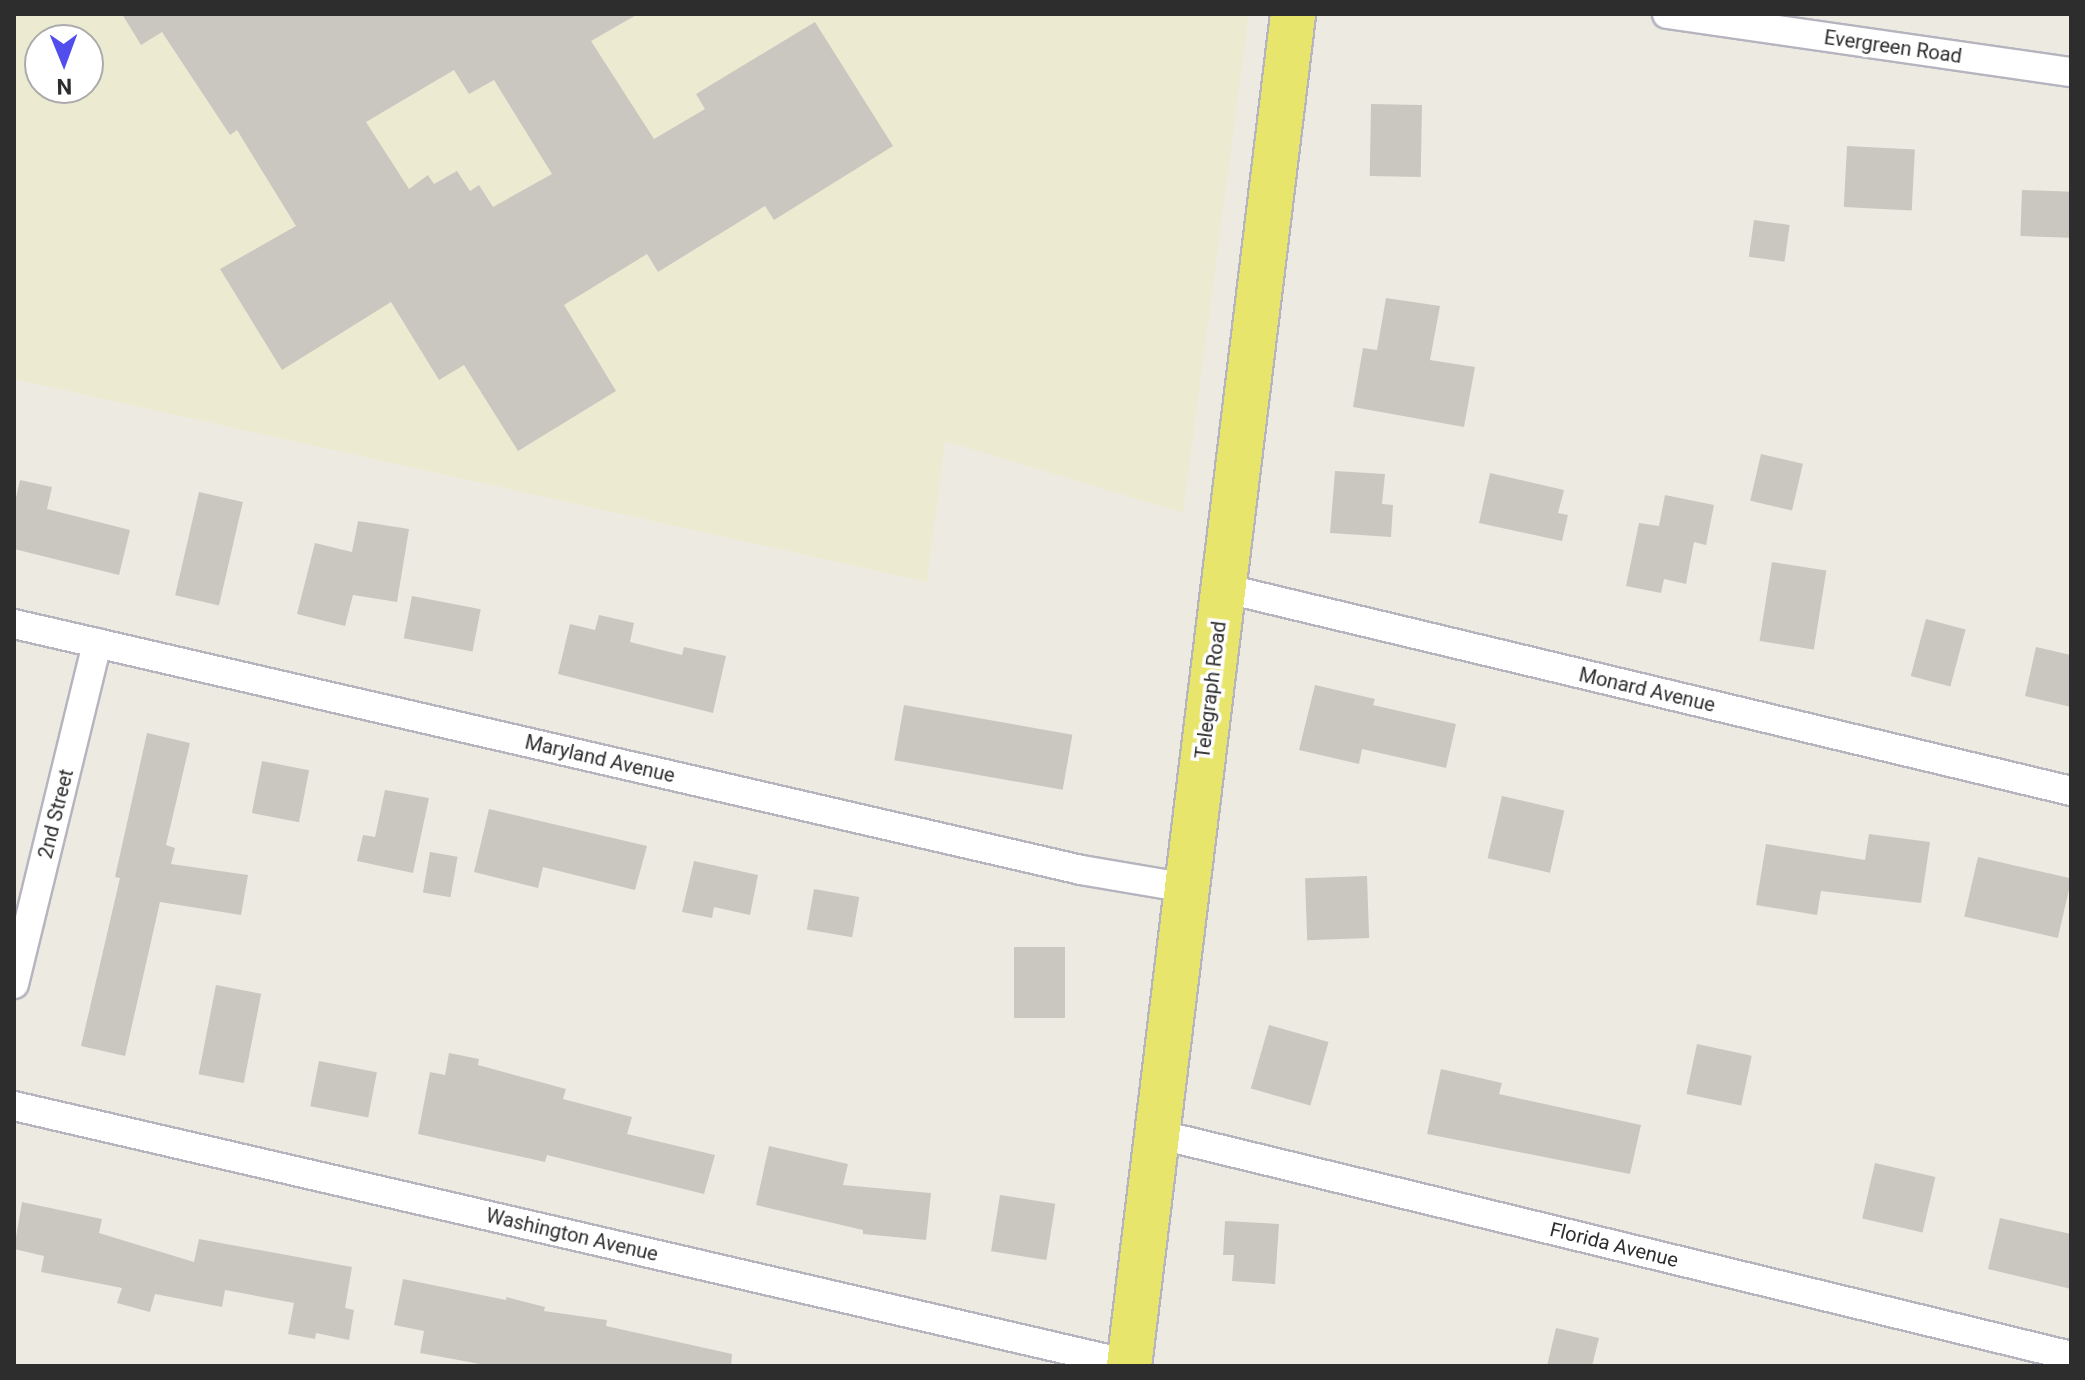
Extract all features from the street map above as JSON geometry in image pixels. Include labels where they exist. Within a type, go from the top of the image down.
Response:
[{"type":"main road","name":"Telegraph Road","points":[[1129,1365],[1293,14]]},
{"type":"street","name":"Evergreen Road","points":[[1667,14],[2071,72]]},
{"type":"street","name":"Monard Avenue","points":[[1223,588],[2071,791]]},
{"type":"street","name":"Maryland Avenue","points":[[14,624],[1081,870],[1187,888]]},
{"type":"street","name":"2nd Street","points":[[14,984],[97,643]]},
{"type":"street","name":"Washington Avenue","points":[[14,1106],[1129,1365]]},
{"type":"street","name":"Florida Avenue","points":[[1157,1134],[2071,1356]]},
{"type":"shaded area","points":[[14,14],[1249,14],[1183,513],[945,441],[927,582],[14,379]]},
{"type":"building","points":[[122,14],[638,14],[591,41],[654,139],[705,109],[696,94],[815,22],[893,146],[774,220],[765,206],[658,272],[647,254],[564,305],[616,391],[518,451],[464,365],[439,380],[391,302],[282,370],[220,269],[296,226],[237,130],[230,135],[162,32],[141,45]],"holes":[[[454,70],[469,94],[494,80],[552,174],[493,207],[479,185],[470,191],[457,171],[434,184],[428,175],[409,189],[366,122]]]},
{"type":"building","points":[[1371,104],[1422,105],[1421,177],[1370,176]]},
{"type":"building","points":[[1847,146],[1915,150],[1912,210],[1844,207]]},
{"type":"building","points":[[2022,190],[2071,192],[2069,238],[2020,236]]},
{"type":"building","points":[[1754,220],[1790,225],[1785,262],[1749,257]]},
{"type":"building","points":[[1386,298],[1440,306],[1430,360],[1475,367],[1464,427],[1353,407],[1363,348],[1377,350]]},
{"type":"building","points":[[1761,454],[1803,464],[1792,510],[1750,501]]},
{"type":"building","points":[[1335,471],[1385,474],[1382,504],[1393,505],[1391,537],[1330,533]]},
{"type":"building","points":[[1490,473],[1564,490],[1558,513],[1568,515],[1562,541],[1479,523]]},
{"type":"building","points":[[20,480],[52,487],[47,509],[130,530],[119,575],[14,549],[14,506]]},
{"type":"building","points":[[199,492],[243,502],[219,605],[175,595]]},
{"type":"building","points":[[1665,495],[1714,505],[1706,545],[1694,542],[1686,584],[1664,579],[1661,593],[1626,586],[1639,523],[1659,526]]},
{"type":"building","points":[[358,521],[409,529],[397,602],[353,595],[345,626],[297,614],[315,543],[352,552]]},
{"type":"building","points":[[1772,562],[1826,571],[1814,650],[1759,641]]},
{"type":"building","points":[[412,596],[481,609],[473,652],[404,638]]},
{"type":"building","points":[[599,615],[634,623],[630,642],[682,655],[684,647],[726,656],[713,713],[558,674],[570,624],[595,630]]},
{"type":"building","points":[[1926,619],[1966,630],[1950,687],[1911,676]]},
{"type":"building","points":[[2036,647],[2071,655],[2071,707],[2025,696]]},
{"type":"building","points":[[1315,685],[1375,699],[1373,705],[1456,724],[1446,768],[1362,749],[1359,764],[1299,750]]},
{"type":"building","points":[[904,705],[1072,735],[1063,790],[894,760]]},
{"type":"building","points":[[147,733],[190,743],[166,845],[175,848],[171,864],[248,875],[241,915],[160,902],[125,1056],[81,1046],[120,878],[115,877]]},
{"type":"building","points":[[262,761],[309,770],[299,822],[252,813]]},
{"type":"building","points":[[385,790],[429,798],[413,873],[357,861],[363,835],[375,837]]},
{"type":"building","points":[[1502,796],[1564,810],[1550,873],[1488,858]]},
{"type":"building","points":[[489,809],[647,846],[635,890],[543,867],[538,888],[474,872]]},
{"type":"building","points":[[1869,834],[1930,842],[1921,903],[1821,891],[1817,915],[1756,905],[1766,844],[1865,860]]},
{"type":"building","points":[[430,852],[458,857],[450,897],[423,892]]},
{"type":"building","points":[[1978,857],[2071,878],[2058,938],[1964,916]]},
{"type":"building","points":[[694,861],[758,875],[750,915],[714,907],[712,918],[682,912]]},
{"type":"building","points":[[1367,876],[1369,938],[1307,940],[1305,878]]},
{"type":"building","points":[[814,889],[859,897],[852,937],[807,929]]},
{"type":"building","points":[[1014,947],[1065,947],[1065,1018],[1014,1018]]},
{"type":"building","points":[[216,985],[261,994],[244,1083],[199,1074]]},
{"type":"building","points":[[1269,1025],[1329,1042],[1310,1106],[1251,1088]]},
{"type":"building","points":[[1697,1044],[1752,1056],[1741,1106],[1686,1094]]},
{"type":"building","points":[[449,1053],[479,1059],[478,1065],[566,1089],[563,1099],[632,1117],[627,1134],[715,1155],[704,1194],[547,1155],[545,1162],[418,1134],[430,1072],[445,1075]]},
{"type":"building","points":[[319,1061],[377,1072],[368,1117],[310,1106]]},
{"type":"building","points":[[1441,1069],[1502,1083],[1499,1094],[1641,1125],[1630,1174],[1427,1134]]},
{"type":"building","points":[[769,1146],[848,1164],[843,1185],[931,1193],[926,1240],[863,1234],[863,1230],[756,1205]]},
{"type":"building","points":[[1875,1163],[1935,1177],[1923,1232],[1862,1219]]},
{"type":"building","points":[[1000,1195],[1055,1204],[1046,1260],[991,1251]]},
{"type":"building","points":[[22,1202],[102,1219],[99,1233],[194,1262],[199,1239],[352,1267],[345,1308],[354,1310],[349,1340],[316,1333],[315,1339],[288,1334],[294,1303],[225,1290],[222,1307],[155,1294],[150,1312],[117,1303],[122,1288],[41,1272],[44,1256],[14,1249]]},
{"type":"building","points":[[2000,1218],[2071,1234],[2071,1289],[1988,1269]]},
{"type":"building","points":[[1225,1221],[1279,1224],[1275,1284],[1232,1281],[1234,1255],[1223,1255]]},
{"type":"building","points":[[403,1279],[506,1300],[506,1297],[545,1307],[544,1311],[607,1320],[606,1326],[732,1354],[731,1366],[491,1366],[420,1353],[424,1331],[394,1325]]},
{"type":"building","points":[[1556,1328],[1599,1338],[1592,1366],[1547,1366]]}]
